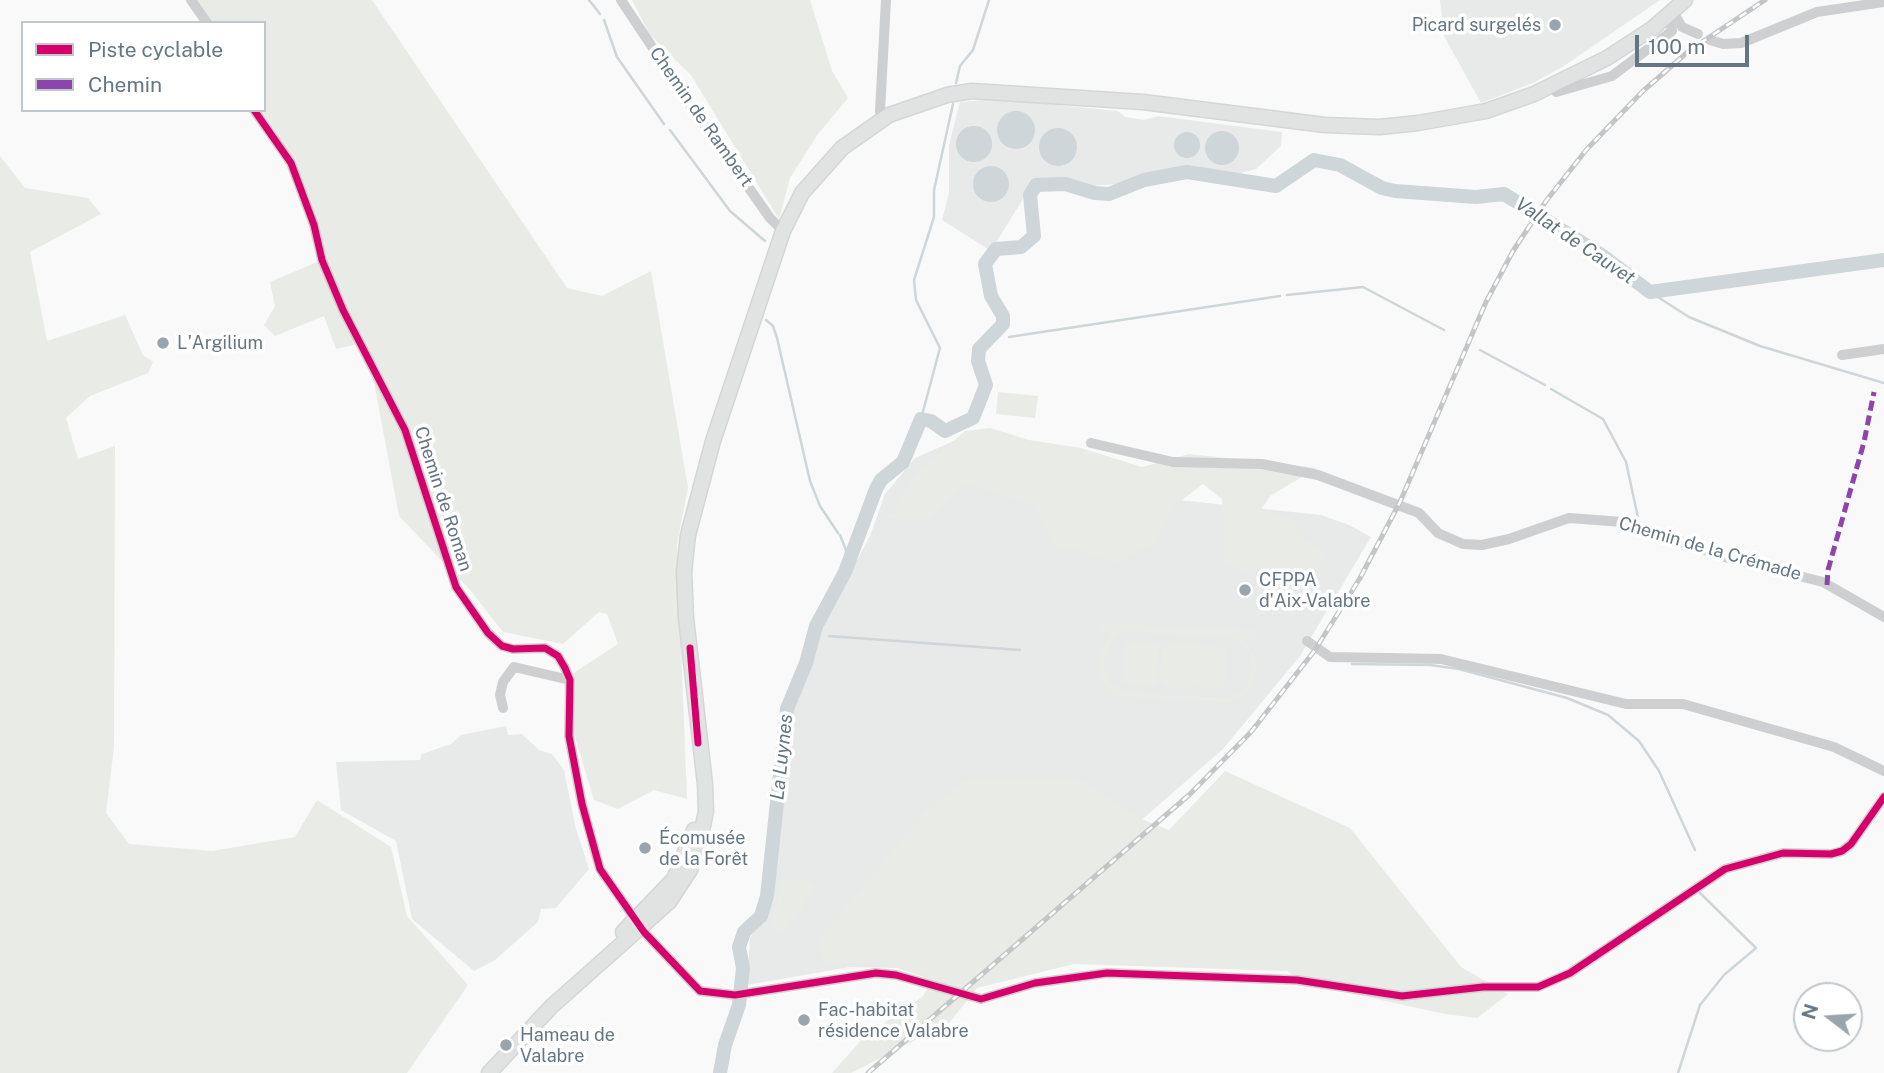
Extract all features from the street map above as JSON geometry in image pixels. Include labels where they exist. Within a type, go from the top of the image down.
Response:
[{"type":"main road","points":[[488,1073],[506,1045],[550,998],[640,927],[680,888],[698,850],[706,811],[685,599],[688,536],[713,441],[783,230],[802,192],[842,148],[882,118],[947,95],[991,91],[1143,102],[1308,124],[1380,127],[1486,111],[1559,86],[1607,58],[1685,0]]},
{"type":"main road","points":[[1559,86],[1669,11]]},
{"type":"street","points":[[191,0],[206,21]]},
{"type":"street","name":"Chemin de Rambert","points":[[621,0],[770,218],[783,230]]},
{"type":"street","points":[[882,118],[880,111],[886,0]]},
{"type":"street","points":[[1714,41],[1741,43],[1817,12],[1884,2]]},
{"type":"street","points":[[1669,11],[1682,27],[1698,34]]},
{"type":"street","name":"Chemin de Roman","points":[[255,112],[291,163],[314,225],[322,260],[342,310],[405,430],[456,587],[488,633],[502,646],[513,649],[537,647],[551,652],[558,656],[570,680]]},
{"type":"street","points":[[1842,355],[1884,349]]},
{"type":"street","name":"Chemin de la Crémade","points":[[1091,443],[1173,462],[1262,464],[1318,475],[1419,513],[1438,533],[1463,544],[1482,545],[1509,539],[1569,517],[1623,522],[1728,558],[1823,582],[1884,617]]},
{"type":"street","points":[[1307,641],[1331,657],[1441,659],[1626,704],[1683,704],[1834,747],[1884,771]]},
{"type":"street","points":[[503,708],[500,695],[503,682],[514,667],[570,680],[569,736],[582,804],[600,869],[640,927],[699,991],[740,995],[876,973],[897,975],[981,999],[1035,983],[1107,973],[1297,980],[1402,996],[1493,986],[1538,987],[1570,973],[1725,869],[1783,853],[1842,852],[1851,844],[1884,797]]},
{"type":"shaded area","points":[[191,0],[372,0],[567,288],[602,296],[651,271],[688,488],[677,544],[687,799],[654,790],[618,809],[594,800],[573,731],[572,674],[618,644],[607,614],[599,612],[563,644],[503,632],[470,590],[399,516],[371,366],[358,344],[336,349],[324,316],[275,336],[264,325],[275,306],[270,282],[322,260],[291,163],[255,112],[266,112],[266,21],[206,21]]},
{"type":"shaded area","points":[[632,0],[810,0],[832,71],[848,98],[818,134],[790,178],[779,219],[691,75],[650,35]]},
{"type":"shaded area","points":[[1440,0],[1660,0],[1564,66],[1533,83],[1481,103],[1444,36]]},
{"type":"shaded area","points":[[997,99],[1118,111],[1125,117],[1144,120],[1158,116],[1282,132],[1281,146],[1256,169],[1237,174],[1174,169],[1118,184],[1090,186],[1041,182],[1024,197],[991,251],[942,220],[949,193],[949,145],[960,102]]},
{"type":"shaded area","points":[[1016,111],[1030,116],[1035,130],[1030,144],[1016,149],[1002,144],[997,130],[1002,116]]},
{"type":"shaded area","points":[[974,126],[987,131],[992,144],[987,157],[974,162],[961,157],[956,144],[961,131]]},
{"type":"shaded area","points":[[1058,128],[1072,133],[1077,147],[1072,161],[1058,166],[1044,161],[1039,147],[1044,133]]},
{"type":"shaded area","points":[[1222,131],[1234,136],[1239,148],[1234,160],[1222,165],[1210,160],[1205,148],[1210,136]]},
{"type":"shaded area","points":[[1187,132],[1196,136],[1200,145],[1196,154],[1187,158],[1178,154],[1174,145],[1178,136]]},
{"type":"shaded area","points":[[0,156],[25,188],[88,198],[101,214],[30,252],[47,341],[125,315],[143,355],[153,362],[148,373],[90,396],[66,418],[78,459],[115,446],[114,747],[106,813],[129,844],[212,851],[295,837],[317,800],[391,847],[407,916],[468,985],[407,1073],[0,1073]]},
{"type":"shaded area","points":[[991,166],[1004,171],[1009,184],[1004,197],[991,202],[978,197],[973,184],[978,171]]},
{"type":"shaded area","points":[[998,392],[1038,396],[1035,418],[996,414]]},
{"type":"shaded area","points":[[990,428],[1029,440],[1081,448],[1142,467],[1189,454],[1317,468],[1270,496],[1261,510],[1298,522],[1296,530],[1326,557],[1295,592],[1224,564],[1222,499],[1203,484],[1174,506],[1157,542],[1114,564],[1086,553],[1055,547],[1031,504],[964,483],[926,521],[887,518],[917,473],[965,431]]},
{"type":"shaded area","points":[[965,436],[1084,490],[1321,515],[1349,525],[1371,537],[1300,656],[1223,749],[951,986],[897,968],[850,967],[747,985],[750,938],[770,907],[792,707],[823,624],[870,536],[885,494],[915,458]]},
{"type":"shaded area","points":[[1100,623],[1256,630],[1255,639],[1245,639],[1257,660],[1254,680],[1243,696],[1228,702],[1119,697],[1107,689],[1100,677],[1098,655],[1112,633],[1099,632]],"holes":[[[1121,634],[1231,637],[1248,649],[1252,671],[1244,689],[1228,698],[1125,692],[1109,681],[1104,664],[1109,644]]]},
{"type":"shaded area","points":[[1125,641],[1159,643],[1157,685],[1123,684]]},
{"type":"shaded area","points":[[1167,642],[1227,647],[1226,684],[1222,690],[1199,689],[1199,684],[1189,684],[1188,688],[1165,687],[1165,683],[1160,682],[1162,646],[1167,646]]},
{"type":"shaded area","points":[[506,726],[508,735],[522,734],[539,750],[552,754],[564,770],[576,829],[589,869],[556,908],[541,909],[538,922],[495,960],[474,971],[412,919],[396,841],[341,810],[336,762],[420,760],[422,754],[451,744],[461,735]]},
{"type":"shaded area","points":[[1225,771],[1350,828],[1461,967],[1508,994],[1477,1018],[1445,1014],[1308,984],[1287,971],[1074,964],[977,988],[950,1022],[851,1073],[832,1073],[864,1037],[922,997],[935,977],[874,960],[825,967],[817,941],[925,811],[969,777],[1082,780],[1139,818],[1169,830]]},
{"type":"shaded area","points":[[806,879],[815,885],[803,908],[784,931],[773,931],[771,926],[781,881]]},
{"type":"waterway","points":[[589,0],[600,14]]},
{"type":"waterway","points":[[956,83],[960,66],[973,50],[989,0]]},
{"type":"waterway","points":[[604,20],[617,57],[664,124]]},
{"type":"waterway","points":[[921,419],[940,348],[916,300],[914,280],[934,217],[934,190],[953,104]]},
{"type":"waterway","points":[[670,130],[730,211],[765,241]]},
{"type":"waterway","name":"Vallat de Cauvet","points":[[720,1073],[725,1045],[739,1005],[743,968],[739,947],[744,932],[761,916],[767,896],[787,709],[806,663],[816,626],[845,572],[876,489],[881,480],[903,462],[921,419],[931,421],[945,431],[973,418],[986,385],[978,361],[979,349],[1003,324],[1003,316],[991,296],[985,264],[996,249],[1021,247],[1034,236],[1030,195],[1036,185],[1065,184],[1095,193],[1109,194],[1144,180],[1187,172],[1276,186],[1314,160],[1340,165],[1382,188],[1395,191],[1476,197],[1504,194],[1603,256],[1650,292],[1884,260]]},
{"type":"waterway","points":[[1287,295],[1363,287],[1444,330]]},
{"type":"waterway","points":[[1650,292],[1689,317],[1760,346],[1884,383]]},
{"type":"waterway","points":[[1009,337],[1280,296]]},
{"type":"waterway","points":[[766,320],[773,326],[777,338],[810,481],[820,506],[838,533]]},
{"type":"waterway","name":"Vallat de Cauvet","points":[[984,342],[993,340]]},
{"type":"waterway","points":[[1480,350],[1545,385]]},
{"type":"waterway","points":[[1551,389],[1603,419],[1626,462],[1639,522]]},
{"type":"waterway","points":[[840,535],[846,550],[845,572]]},
{"type":"waterway","points":[[829,636],[1020,650]]},
{"type":"waterway","points":[[1352,664],[1430,665],[1459,669],[1567,698],[1608,715],[1639,741],[1659,771],[1695,850]]},
{"type":"waterway","points":[[1678,1073],[1700,1005],[1724,975],[1756,948],[1697,890]]},
{"type":"railway","points":[[868,1073],[1189,795],[1251,732],[1315,650],[1360,578],[1400,502],[1486,302],[1513,251],[1546,201],[1587,149],[1643,91],[1690,50],[1765,0]]},
{"type":"marked path","points":[[1827,585],[1828,570],[1864,442],[1874,392]]},
{"type":"cycle path","points":[[255,112],[291,163],[314,225],[322,260],[343,310],[405,430],[456,587],[488,633],[502,646],[513,649],[545,648],[558,656],[570,680],[569,736],[582,804],[600,869],[644,932],[700,991],[735,995],[876,973],[896,975],[981,999],[1035,983],[1107,973],[1297,980],[1402,996],[1483,987],[1538,987],[1570,973],[1725,869],[1783,853],[1831,854],[1842,851],[1851,844],[1884,797]]},
{"type":"cycle path","points":[[690,648],[698,743]]},
{"type":"place","name":"Picard surgelés","points":[[1555,25]]},
{"type":"place","name":"L'Argilium","points":[[163,343]]},
{"type":"place","name":"CFPPA d'Aix-Valabre","points":[[1245,590]]},
{"type":"place","name":"Écomusée de la Forêt","points":[[645,848]]},
{"type":"place","name":"Fac-habitat résidence Valabre","points":[[804,1020]]},
{"type":"place","name":"Hameau de Valabre","points":[[506,1045]]},
{"type":"water label","name":"La Luynes","points":[[782,757]]}]
